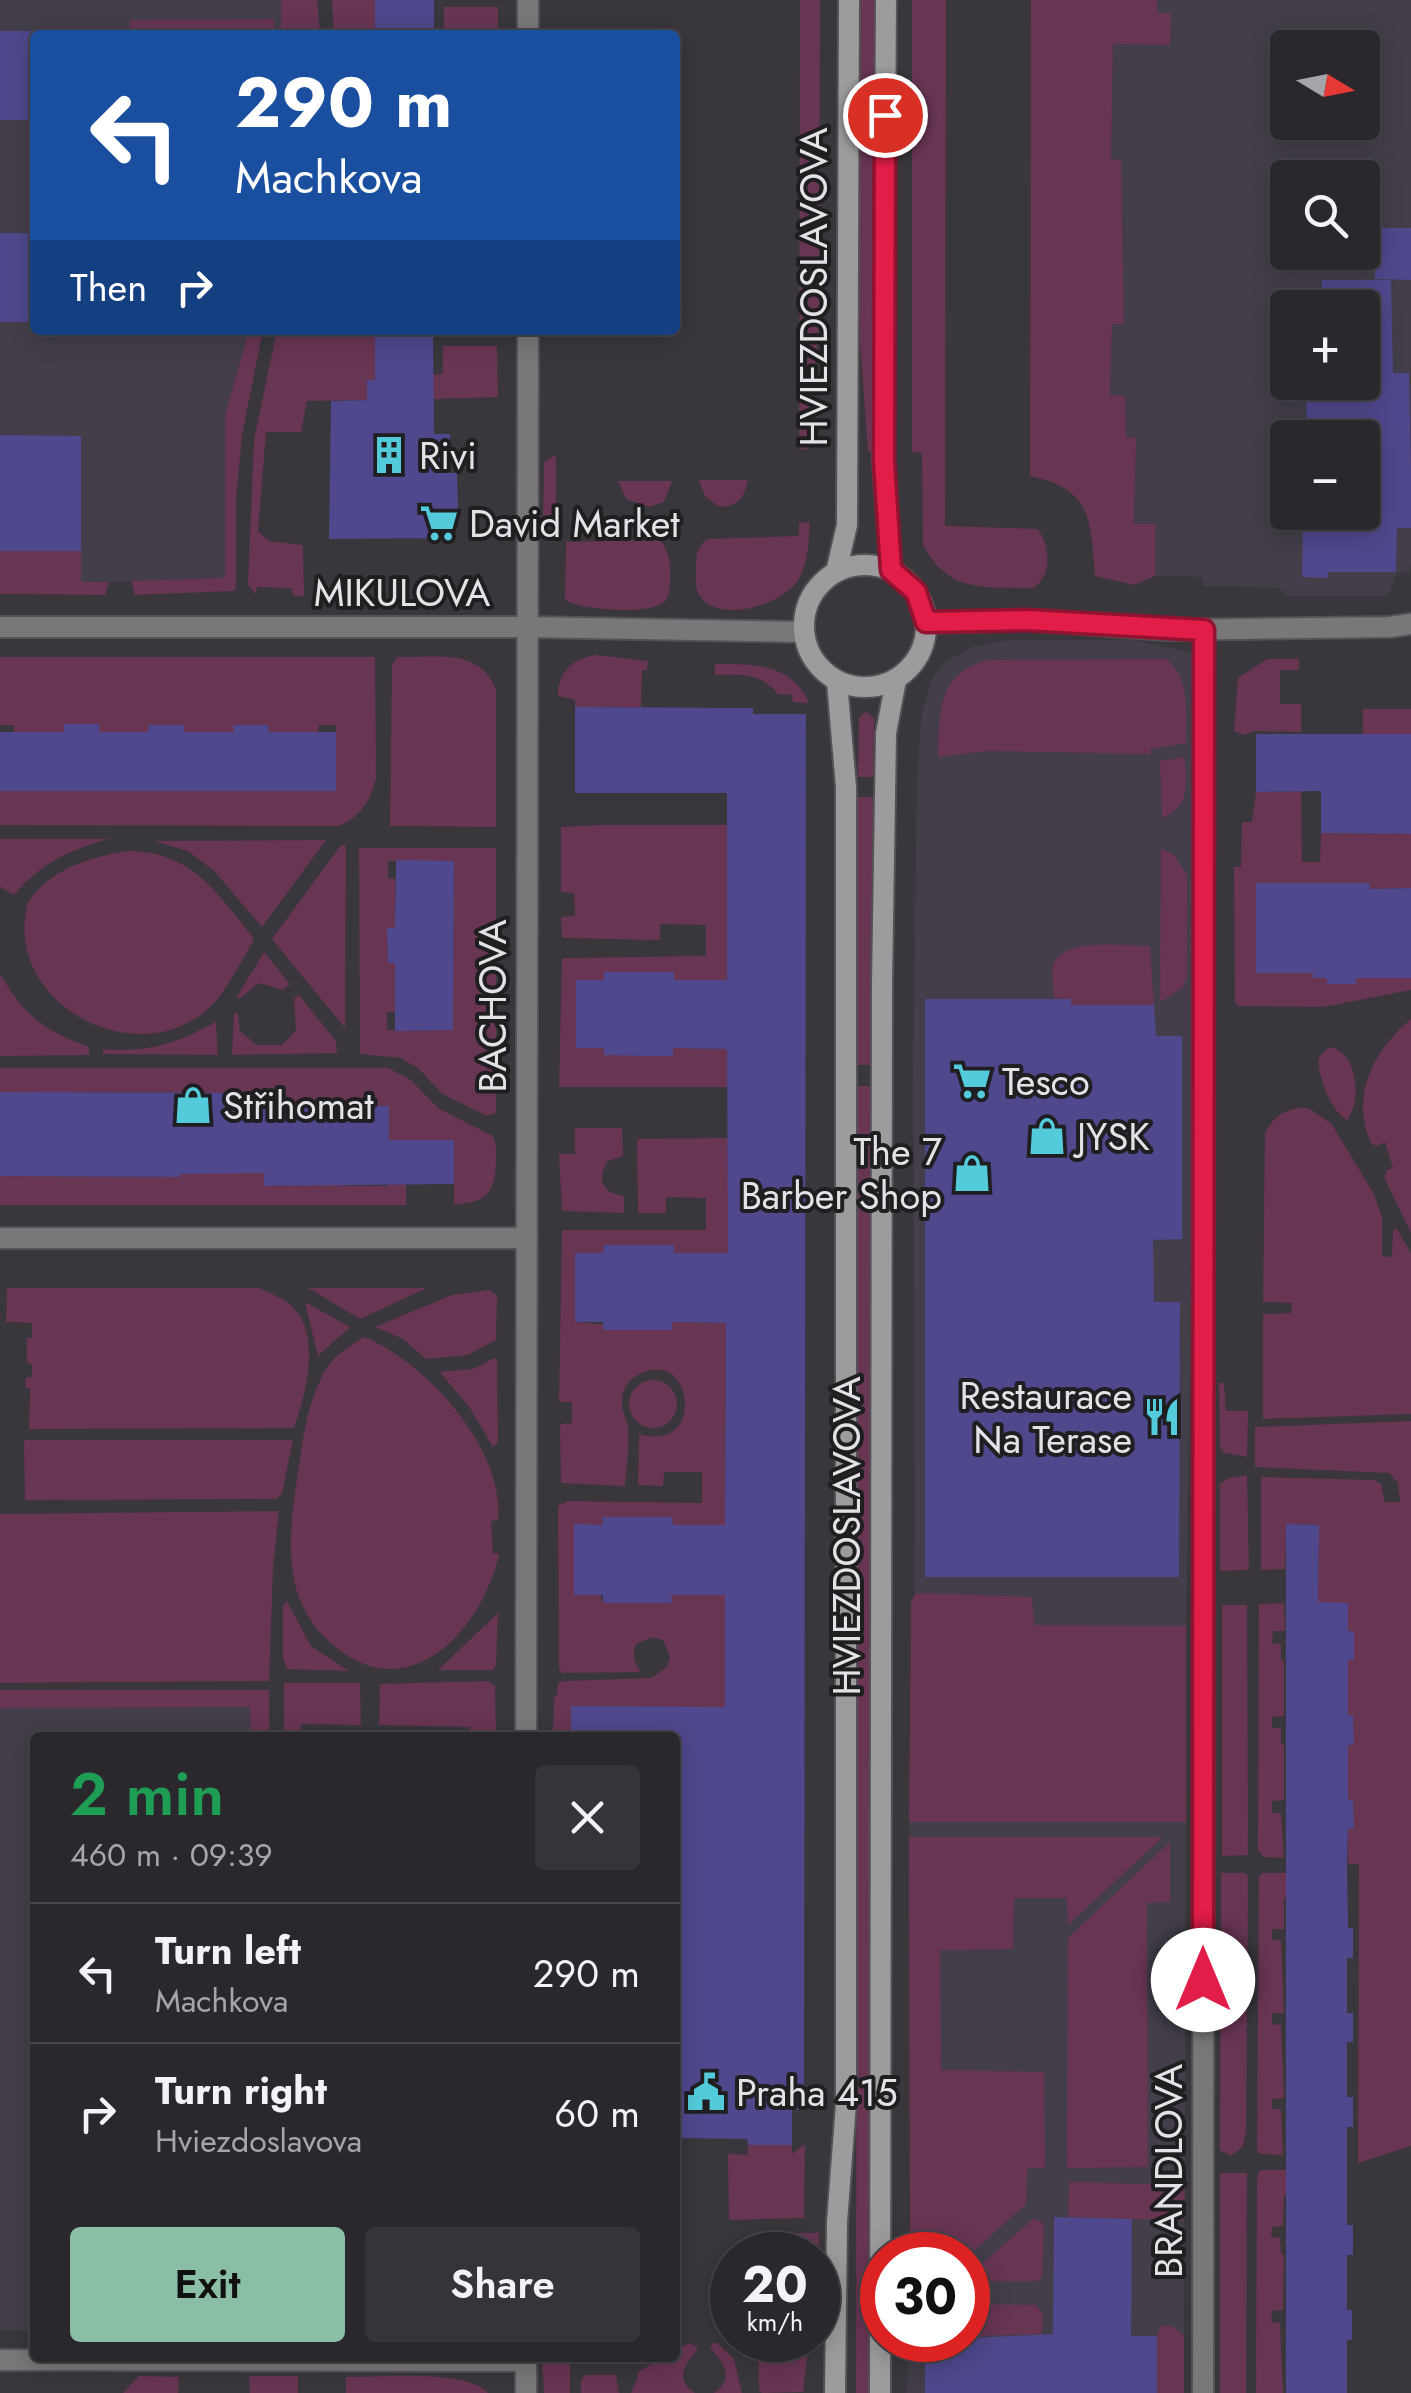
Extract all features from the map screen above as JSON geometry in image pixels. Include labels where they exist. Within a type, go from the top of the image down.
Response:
[{"type":"street","points":[[528,0],[528,30]]},
{"type":"street","name":"HVIEZDOSLAVOVA","points":[[804,632],[812,596],[836,572],[847,525],[848,0]]},
{"type":"street","name":"HVIEZDOSLAVOVA","points":[[886,0],[884,462],[891,570]]},
{"type":"street","name":"BACHOVA","points":[[526,1732],[528,335]]},
{"type":"street","points":[[836,572],[863,565],[891,570],[916,592],[926,622],[1027,620],[1204,630],[1411,624]]},
{"type":"street","name":"HVIEZDOSLAVOVA","points":[[880,2393],[882,985],[886,733],[896,680],[921,652],[926,622]]},
{"type":"street","name":"MIKULOVA","points":[[0,627],[527,626],[804,632]]},
{"type":"street","name":"BRANDLOVA","points":[[1204,630],[1204,2393]]},
{"type":"street","points":[[804,632],[814,660],[837,682],[867,688],[896,680]]},
{"type":"street","name":"HVIEZDOSLAVOVA","points":[[834,2393],[837,2222],[846,2104],[846,787],[837,682]]},
{"type":"street","points":[[0,1238],[527,1238]]},
{"type":"street","points":[[0,2360],[30,2360]]},
{"type":"street","points":[[526,2362],[526,2393]]},
{"type":"shaded area","points":[[0,0],[281,0],[281,30],[30,30],[30,335],[248,335],[225,415],[225,579],[81,582],[0,551]]},
{"type":"shaded area","points":[[281,0],[317,0],[320,30],[281,30]]},
{"type":"shaded area","points":[[332,0],[375,0],[375,30],[334,30]]},
{"type":"shaded area","points":[[800,0],[820,0],[819,325],[808,449],[799,450]]},
{"type":"shaded area","points":[[860,0],[874,0],[874,451],[868,452],[859,327]]},
{"type":"shaded area","points":[[912,0],[946,0],[945,526],[1038,529],[1048,561],[1044,576],[1033,588],[984,587],[957,580],[933,561],[923,545],[922,453],[912,452]]},
{"type":"shaded area","points":[[1031,0],[1157,0],[1157,13],[1171,13],[1170,45],[1113,44],[1111,159],[1121,160],[1124,324],[1112,324],[1110,395],[1125,396],[1126,437],[1136,438],[1134,524],[1155,524],[1155,576],[1134,585],[1095,576],[1089,523],[1077,499],[1066,489],[1030,476]]},
{"type":"shaded area","points":[[1157,0],[1411,0],[1411,563],[1410,572],[1398,573],[1388,596],[1287,596],[1279,588],[1203,586],[1203,577],[1155,576],[1155,524],[1134,524],[1136,439],[1126,437],[1125,397],[1110,395],[1112,323],[1124,323],[1121,161],[1111,160],[1113,43],[1170,13],[1157,13]]},
{"type":"shaded area","points":[[444,7],[498,7],[498,30],[444,30]]},
{"type":"shaded area","points":[[274,19],[274,30],[130,30],[130,20]]},
{"type":"shaded area","points":[[248,335],[262,335],[242,435],[236,499],[236,588],[135,595],[131,581],[225,578],[225,415]]},
{"type":"shaded area","points":[[276,335],[375,335],[375,380],[368,400],[307,401],[301,432],[266,432],[258,531],[269,541],[303,545],[304,596],[293,596],[292,588],[257,587],[256,594],[248,585],[254,440]]},
{"type":"shaded area","points":[[443,346],[497,346],[498,397],[433,399],[433,375],[443,374]]},
{"type":"shaded area","points":[[556,455],[556,521],[543,521],[544,462]]},
{"type":"shaded area","points":[[699,480],[748,480],[739,500],[719,507],[705,496]]},
{"type":"shaded area","points":[[618,481],[672,481],[664,502],[649,507],[626,499]]},
{"type":"shaded area","points":[[810,522],[804,569],[797,582],[778,598],[734,610],[720,609],[700,596],[696,558],[707,539],[799,536],[799,523]]},
{"type":"shaded area","points":[[660,540],[669,558],[670,582],[667,598],[658,606],[616,610],[565,600],[566,542]]},
{"type":"shaded area","points":[[0,551],[81,551],[81,582],[109,582],[105,595],[0,594]]},
{"type":"shaded area","points":[[1008,640],[1131,640],[1195,653],[1186,1626],[1033,1625],[1032,1598],[915,1594],[913,1065],[917,777],[922,712],[933,677],[947,661],[974,646]]},
{"type":"shaded area","points":[[596,655],[648,661],[647,670],[642,670],[641,707],[575,707],[575,700],[558,696],[568,668]]},
{"type":"shaded area","points":[[0,657],[375,657],[374,786],[359,813],[338,826],[0,825],[0,791],[336,790],[336,725],[319,725],[318,732],[269,732],[268,725],[234,725],[234,732],[184,732],[184,725],[149,725],[148,732],[99,732],[99,725],[65,724],[64,732],[14,732],[14,725],[0,725]]},
{"type":"shaded area","points":[[397,657],[455,658],[468,661],[489,676],[496,690],[496,827],[390,826],[392,665]]},
{"type":"shaded area","points":[[1166,659],[1180,676],[1183,687],[1186,743],[1151,749],[1150,754],[988,751],[938,757],[944,697],[950,685],[971,666],[988,660]]},
{"type":"shaded area","points":[[1267,659],[1299,659],[1299,670],[1280,670],[1280,704],[1301,704],[1301,732],[1253,731],[1244,735],[1234,731],[1238,678]]},
{"type":"shaded area","points":[[715,664],[770,668],[792,680],[809,703],[792,702],[793,695],[778,694],[757,678],[715,675]]},
{"type":"shaded area","points":[[1363,709],[1411,709],[1411,734],[1363,734]]},
{"type":"shaded area","points":[[866,711],[874,718],[873,777],[858,777],[859,718]]},
{"type":"shaded area","points":[[1185,757],[1182,801],[1162,818],[1160,761]]},
{"type":"shaded area","points":[[1301,791],[1302,862],[1320,862],[1321,833],[1411,834],[1411,888],[1370,889],[1369,883],[1257,883],[1256,972],[1313,973],[1313,978],[1327,978],[1327,984],[1356,978],[1411,978],[1411,990],[1323,1007],[1238,1006],[1235,1002],[1234,867],[1241,867],[1242,822],[1252,822],[1256,792]]},
{"type":"shaded area","points":[[858,797],[874,797],[873,1065],[858,1065]]},
{"type":"shaded area","points":[[727,825],[727,980],[674,980],[673,972],[605,972],[604,980],[576,980],[576,1047],[604,1048],[605,1055],[673,1048],[727,1049],[727,1087],[559,1087],[562,958],[706,956],[706,925],[660,924],[660,940],[562,938],[561,917],[575,916],[574,893],[561,892],[561,827]]},
{"type":"shaded area","points":[[0,839],[109,839],[57,859],[14,895],[0,887]]},
{"type":"shaded area","points":[[326,840],[262,927],[214,871],[188,851],[154,841]]},
{"type":"shaded area","points":[[341,845],[345,845],[346,851],[345,1028],[272,939]]},
{"type":"shaded area","points":[[359,848],[496,848],[496,1113],[487,1116],[442,1094],[419,1069],[401,1058],[360,1054]],"holes":[[[388,861],[454,861],[453,1030],[387,1030],[387,1012],[395,1012],[395,963],[388,962],[387,929],[395,928],[395,879],[388,878]]]},
{"type":"shaded area","points":[[1161,849],[1173,854],[1187,875],[1187,977],[1182,988],[1160,1002]]},
{"type":"shaded area","points":[[127,851],[150,853],[186,866],[214,890],[254,938],[214,1003],[184,1025],[151,1034],[116,1031],[84,1019],[56,999],[35,972],[25,939],[28,902],[48,881],[85,861]]},
{"type":"shaded area","points":[[1081,946],[1150,946],[1154,1005],[1082,1005],[1070,1036],[1071,999],[1054,998],[1052,970],[1058,957]]},
{"type":"shaded area","points":[[264,952],[290,984],[283,990],[259,983],[239,999],[237,997]]},
{"type":"shaded area","points":[[0,974],[37,1020],[89,1047],[89,1055],[0,1056]]},
{"type":"shaded area","points":[[299,995],[336,1041],[337,1053],[232,1055],[234,1013],[238,1013],[240,1031],[257,1045],[282,1045],[296,1030],[294,999]]},
{"type":"shaded area","points":[[1411,1019],[1411,1233],[1384,1177],[1393,1168],[1385,1142],[1376,1146],[1371,1143],[1363,1108],[1369,1075],[1377,1059]]},
{"type":"shaded area","points":[[216,1022],[218,1055],[103,1054],[103,1049],[161,1045]]},
{"type":"shaded area","points":[[1329,1047],[1346,1057],[1355,1078],[1355,1101],[1347,1120],[1326,1093],[1321,1075],[1318,1059]]},
{"type":"shaded area","points":[[0,1068],[388,1068],[411,1080],[438,1108],[493,1136],[495,1173],[490,1189],[481,1199],[454,1204],[454,1140],[406,1141],[406,1205],[0,1205],[0,1176],[179,1177],[180,1166],[220,1173],[265,1173],[264,1186],[348,1180],[348,1186],[388,1186],[389,1106],[264,1105],[264,1093],[0,1092]]},
{"type":"shaded area","points":[[858,1086],[873,1086],[871,2232],[860,2232],[860,2362],[871,2362],[871,2393],[856,2393]]},
{"type":"shaded area","points":[[1308,1108],[1331,1123],[1374,1194],[1382,1217],[1382,1256],[1392,1257],[1396,1228],[1411,1253],[1411,1414],[1263,1419],[1263,1314],[1291,1313],[1292,1303],[1263,1302],[1265,1133],[1278,1116]]},
{"type":"shaded area","points":[[575,1128],[622,1128],[623,1156],[608,1161],[602,1179],[611,1192],[624,1196],[624,1213],[562,1211],[559,1154],[575,1154]]},
{"type":"shaded area","points":[[728,1138],[728,1253],[674,1253],[674,1245],[605,1245],[603,1253],[575,1253],[575,1322],[672,1330],[672,1322],[726,1323],[725,1525],[673,1525],[672,1517],[602,1518],[603,1525],[575,1525],[603,1603],[626,1603],[648,1595],[648,1603],[671,1603],[671,1595],[725,1595],[725,1707],[571,1706],[571,1732],[553,1732],[558,1683],[652,1678],[667,1666],[670,1657],[663,1640],[653,1637],[636,1644],[634,1659],[641,1672],[563,1673],[559,1669],[558,1506],[568,1501],[702,1503],[702,1472],[664,1472],[663,1486],[638,1485],[639,1434],[661,1436],[676,1429],[684,1416],[681,1386],[671,1374],[657,1369],[635,1377],[623,1393],[629,1438],[625,1486],[561,1483],[560,1424],[572,1423],[572,1402],[559,1402],[562,1230],[706,1230],[706,1198],[666,1197],[666,1213],[638,1213],[637,1139]]},
{"type":"shaded area","points":[[7,1288],[259,1288],[287,1302],[305,1328],[309,1362],[294,1428],[29,1429],[30,1389],[25,1388],[26,1378],[32,1377],[32,1364],[27,1363],[27,1338],[32,1338],[32,1323],[6,1322]]},
{"type":"shaded area","points":[[308,1288],[427,1288],[360,1319]]},
{"type":"shaded area","points":[[490,1290],[497,1296],[496,1340],[468,1355],[426,1359],[403,1339],[375,1327],[452,1295]]},
{"type":"shaded area","points":[[305,1302],[350,1327],[318,1356]]},
{"type":"shaded area","points":[[364,1337],[412,1366],[457,1411],[489,1465],[497,1493],[498,1520],[491,1521],[493,1553],[499,1554],[478,1607],[441,1650],[418,1664],[393,1669],[366,1665],[324,1636],[299,1597],[291,1557],[295,1491],[313,1398],[332,1361]]},
{"type":"shaded area","points":[[494,1358],[498,1442],[493,1447],[470,1408],[440,1372],[473,1369]]},
{"type":"shaded area","points":[[653,1380],[670,1387],[677,1404],[670,1421],[653,1428],[636,1421],[629,1404],[636,1387]]},
{"type":"shaded area","points":[[1219,1383],[1224,1383],[1226,1411],[1248,1411],[1247,1457],[1225,1453],[1220,1448]]},
{"type":"shaded area","points":[[1411,1421],[1411,2146],[1358,2163],[1359,1864],[1348,1864],[1348,1604],[1318,1603],[1318,1525],[1286,1524],[1285,1569],[1261,1570],[1261,1477],[1374,1480],[1381,1484],[1385,1502],[1400,1502],[1398,1483],[1389,1473],[1255,1467],[1255,1427]]},
{"type":"shaded area","points":[[24,1440],[293,1440],[282,1493],[276,1499],[25,1500]]},
{"type":"shaded area","points":[[1247,1475],[1249,1570],[1220,1571],[1220,1484]]},
{"type":"shaded area","points":[[279,1511],[269,1681],[0,1683],[0,1514]]},
{"type":"shaded area","points":[[915,1594],[1032,1597],[1034,1625],[1186,1626],[1186,1822],[909,1822],[911,1602]]},
{"type":"shaded area","points":[[287,1601],[311,1646],[349,1671],[287,1669],[283,1659],[283,1606]]},
{"type":"shaded area","points":[[1284,1603],[1285,1631],[1273,1631],[1272,1643],[1281,1644],[1284,1661],[1284,1716],[1272,1717],[1272,1728],[1281,1728],[1284,1745],[1284,1800],[1272,1801],[1272,1813],[1281,1813],[1284,1858],[1263,1857],[1258,1850],[1259,1604]]},
{"type":"shaded area","points":[[1222,1605],[1247,1605],[1248,1855],[1222,1856]]},
{"type":"shaded area","points":[[498,1613],[493,1670],[438,1670]]},
{"type":"shaded area","points":[[487,1681],[495,1686],[496,1732],[470,1732],[470,1727],[379,1725],[380,1684]]},
{"type":"shaded area","points":[[284,1683],[360,1683],[361,1725],[301,1724],[300,1732],[284,1732]]},
{"type":"shaded area","points":[[0,1690],[269,1690],[269,1732],[251,1732],[250,1707],[0,1708]]},
{"type":"shaded area","points":[[251,1707],[251,1732],[30,1732],[30,2330],[0,2330],[0,1708]]},
{"type":"shaded area","points":[[909,1822],[1186,1822],[1184,2393],[907,2393],[908,2362],[990,2362],[990,2232],[910,2232]]},
{"type":"shaded area","points":[[909,1837],[1163,1837],[1068,1925],[1067,1898],[1014,1898],[1013,1949],[940,1950],[941,2070],[1044,2072],[1045,2168],[1027,2168],[1026,2204],[990,2236],[990,2232],[910,2232]]},
{"type":"shaded area","points":[[1170,1842],[1170,1902],[1147,1903],[1148,2167],[1067,2168],[1068,1938]]},
{"type":"shaded area","points":[[1221,1873],[1245,1873],[1248,1877],[1246,2131],[1243,2146],[1231,2156],[1220,2150]]},
{"type":"shaded area","points":[[1262,1873],[1323,1873],[1322,1898],[1284,1898],[1284,1929],[1272,1929],[1272,1940],[1281,1940],[1284,2013],[1272,2013],[1272,2024],[1281,2025],[1284,2098],[1272,2099],[1272,2109],[1281,2109],[1283,2155],[1260,2154],[1257,2150]]},
{"type":"shaded area","points":[[805,2144],[804,2218],[729,2220],[728,2154],[747,2155],[748,2145],[792,2145],[792,2154]]},
{"type":"shaded area","points":[[1317,2170],[1322,2195],[1284,2195],[1283,2226],[1272,2227],[1271,2237],[1280,2238],[1284,2255],[1283,2310],[1272,2311],[1271,2322],[1280,2323],[1283,2393],[1256,2393],[1257,2179],[1259,2171]]},
{"type":"shaded area","points":[[1220,2173],[1247,2173],[1246,2393],[1220,2393]]},
{"type":"shaded area","points":[[1069,2182],[1185,2185],[1184,2220],[1068,2217]]},
{"type":"shaded area","points":[[1034,2218],[1044,2224],[1042,2277],[1037,2281],[990,2281],[990,2257]]},
{"type":"shaded area","points":[[990,2304],[1036,2305],[1043,2315],[1042,2334],[990,2335]]},
{"type":"shaded area","points":[[1161,2326],[1172,2326],[1184,2336],[1184,2393],[1157,2393],[1157,2336]]},
{"type":"shaded area","points":[[690,2343],[698,2349],[683,2376],[695,2393],[631,2393],[637,2372],[656,2362],[680,2362],[680,2348]]},
{"type":"shaded area","points":[[542,2362],[570,2362],[570,2393],[544,2393]]},
{"type":"shaded area","points":[[722,2362],[735,2362],[742,2393],[714,2393],[726,2377]]},
{"type":"shaded area","points":[[758,2362],[806,2362],[803,2392],[759,2390]]},
{"type":"shaded area","points":[[585,2375],[616,2375],[619,2393],[581,2393]]},
{"type":"shaded area","points":[[139,2376],[179,2377],[178,2393],[123,2393]]},
{"type":"shaded area","points":[[249,2376],[298,2376],[298,2393],[250,2393]]},
{"type":"shaded area","points":[[346,2377],[443,2377],[478,2385],[488,2393],[346,2393]]},
{"type":"building","points":[[375,0],[434,0],[434,30],[375,30]]},
{"type":"building","points":[[0,31],[30,31],[30,120],[0,120]]},
{"type":"building","points":[[1380,228],[1411,228],[1411,280],[1375,279],[1375,270],[1380,270]]},
{"type":"building","points":[[0,233],[30,233],[30,322],[0,322]]},
{"type":"building","points":[[1322,280],[1391,280],[1393,373],[1409,373],[1411,472],[1411,528],[1397,528],[1396,572],[1328,572],[1328,578],[1302,577],[1303,530],[1380,530],[1380,420],[1307,420],[1306,400],[1380,400],[1380,290],[1322,290]]},
{"type":"building","name":"Rivi","points":[[375,335],[433,335],[434,434],[450,434],[449,473],[457,473],[458,512],[449,512],[449,538],[329,539],[331,401],[367,400],[367,380],[375,380]]},
{"type":"building","points":[[0,435],[81,436],[81,551],[0,551]]},
{"type":"building","points":[[575,707],[753,708],[753,714],[806,714],[804,2109],[792,2110],[792,2145],[748,2145],[747,2139],[680,2138],[680,1732],[571,1732],[571,1706],[725,1707],[725,1595],[671,1595],[672,1603],[603,1603],[603,1595],[574,1595],[574,1524],[603,1525],[602,1517],[672,1517],[673,1525],[725,1525],[726,1323],[672,1322],[672,1330],[603,1330],[603,1322],[575,1322],[575,1253],[603,1253],[604,1245],[674,1245],[674,1253],[728,1253],[727,1049],[673,1048],[673,1056],[649,1056],[604,1055],[604,1048],[576,1048],[576,980],[604,980],[604,972],[674,972],[674,980],[727,980],[727,793],[575,793]]},
{"type":"building","points":[[64,724],[99,724],[99,732],[148,732],[149,725],[184,725],[184,732],[234,732],[233,725],[268,725],[269,732],[336,732],[336,791],[0,791],[0,732],[64,732]]},
{"type":"building","points":[[1256,734],[1411,734],[1411,834],[1321,833],[1321,791],[1256,792]]},
{"type":"building","points":[[396,860],[454,861],[453,1030],[395,1031],[395,963],[388,963],[387,928],[395,928]]},
{"type":"building","points":[[1256,883],[1370,883],[1370,889],[1411,888],[1411,978],[1356,978],[1356,984],[1327,984],[1327,978],[1313,978],[1313,973],[1256,973]]},
{"type":"building","points":[[925,999],[1071,999],[1071,1005],[1154,1005],[1156,1036],[1182,1036],[1182,1239],[1153,1240],[1154,1302],[1180,1302],[1179,1577],[925,1577]]},
{"type":"building","points":[[0,1092],[264,1093],[264,1105],[389,1106],[389,1140],[454,1140],[454,1184],[263,1186],[265,1173],[180,1177],[0,1176]]},
{"type":"building","points":[[1286,1524],[1319,1525],[1318,1602],[1348,1603],[1348,1631],[1354,1631],[1354,1660],[1348,1660],[1348,1715],[1353,1715],[1354,1745],[1348,1745],[1348,1800],[1353,1799],[1354,1829],[1348,1829],[1347,1864],[1348,1928],[1353,1928],[1353,1958],[1347,1958],[1347,2013],[1353,2013],[1353,2042],[1347,2042],[1347,2097],[1353,2097],[1353,2127],[1347,2127],[1347,2225],[1353,2225],[1353,2255],[1347,2255],[1347,2310],[1352,2310],[1352,2340],[1347,2340],[1347,2393],[1286,2393]]},
{"type":"building","points":[[1054,2217],[1132,2219],[1131,2336],[1157,2336],[1157,2393],[925,2393],[925,2362],[990,2362],[990,2337],[1053,2334]]},
{"type":"place","name":"Rivi","points":[[389,455]]},
{"type":"place","name":"David Market","points":[[439,523]]},
{"type":"place","name":"Tesco","points":[[972,1081]]},
{"type":"place","name":"Střihomat","points":[[193,1105]]},
{"type":"place","name":"JYSK","points":[[1047,1136]]},
{"type":"place","name":"The 7 Barber Shop","points":[[972,1173]]},
{"type":"place","name":"Restaurace Na Terase","points":[[1162,1417]]},
{"type":"place","name":"Praha 415","points":[[706,2092]]},
{"type":"route","points":[[885,115],[884,462],[891,570],[916,592],[926,622],[1027,620],[1204,630],[1203,1980]]}]
